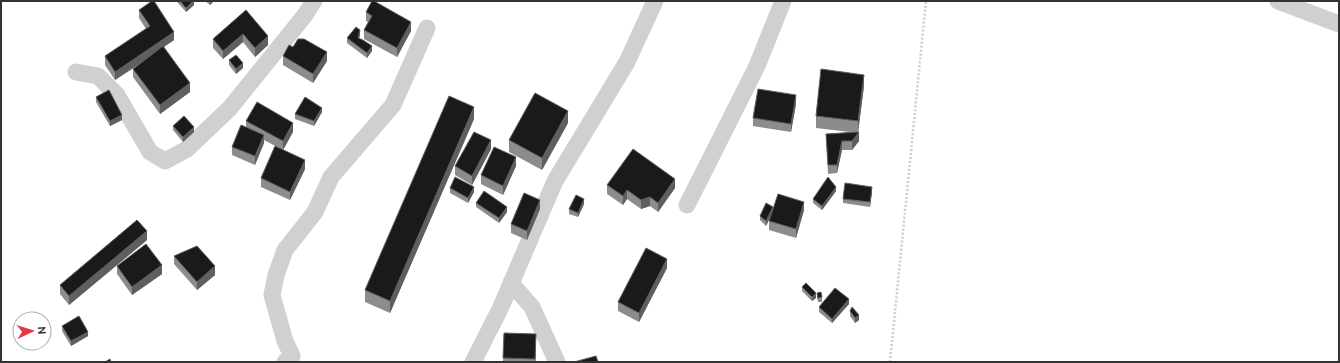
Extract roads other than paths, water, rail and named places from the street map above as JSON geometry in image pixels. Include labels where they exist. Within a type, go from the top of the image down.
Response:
[{"type":"street","points":[[76,72],[98,76],[117,94],[150,152],[165,161],[187,150],[230,108],[314,1]]},
{"type":"street","points":[[473,362],[500,309],[555,181],[627,62],[655,1]]},
{"type":"street","points":[[687,205],[756,66],[783,1]]},
{"type":"street","points":[[1278,1],[1339,24]]},
{"type":"street","points":[[285,362],[292,356],[285,341],[272,295],[276,275],[285,250],[314,212],[331,177],[393,105],[427,28]]},
{"type":"street","points":[[511,282],[532,307],[557,362]]}]
